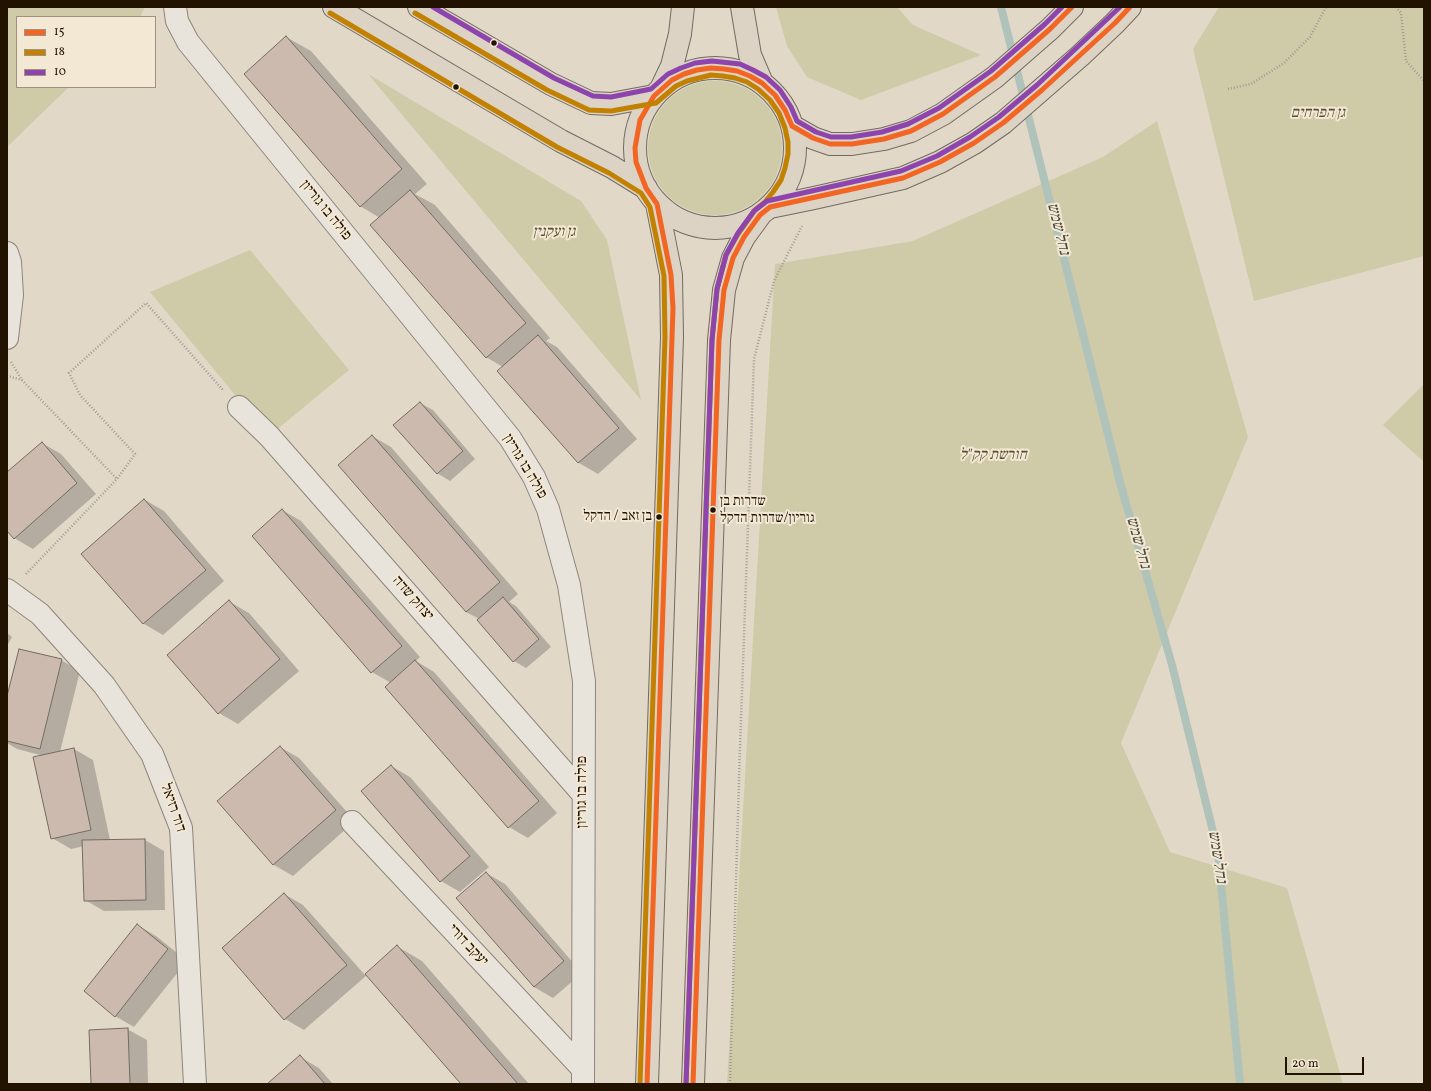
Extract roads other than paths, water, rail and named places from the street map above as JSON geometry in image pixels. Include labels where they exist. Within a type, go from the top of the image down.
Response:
[{"type":"main road","points":[[334,7],[561,141],[612,167],[652,196],[670,214],[684,222],[699,227],[715,228],[731,227],[746,222],[765,211],[814,198],[903,178],[940,162],[974,143],[1003,123],[1042,90],[1115,23],[1130,7]]},
{"type":"main road","points":[[420,7],[551,84],[591,103],[611,104],[658,92],[672,80],[684,74],[710,68],[724,69],[737,71],[750,76],[762,84],[778,100],[785,110],[792,126],[795,155],[792,170],[787,183],[779,196],[744,237],[733,258],[724,290],[718,340],[692,1084]]},
{"type":"main road","points":[[647,1084],[673,330],[672,275],[652,196],[640,175],[636,162],[635,148],[636,134],[640,120],[646,108],[658,92],[672,66],[680,34],[683,7]]},
{"type":"main road","points":[[742,7],[750,55],[762,84]]},
{"type":"main road","points":[[792,126],[813,138],[830,144],[852,144],[884,139],[911,131],[943,114],[995,77],[1050,29],[1072,7]]},
{"type":"street","name":"פולה בו גוריון","points":[[175,7],[177,21],[188,42],[510,438],[534,477],[548,509],[569,585],[584,681],[583,1077]]},
{"type":"street","points":[[7,253],[10,262],[12,295],[7,338]]},
{"type":"street","name":"יצחק שדה","points":[[239,407],[269,436],[583,794]]},
{"type":"street","name":"דוד רזיאל","points":[[8,591],[40,614],[104,685],[152,754],[182,828],[194,1084]]},
{"type":"street","name":"יעקב דורי","points":[[352,822],[583,1077]]},
{"type":"waterway","name":"נחל שמש","points":[[1001,7],[1121,486],[1172,665],[1218,852],[1240,1084]]},
{"type":"place","name":"שדרות בן גוריון/שדרות הדקל","points":[[713,510]]},
{"type":"place","name":"בן זאב / הדקל","points":[[659,517]]},
{"type":"park label","name":"גן הפרחים","points":[[1318,114]]},
{"type":"park label","name":"גן ועקנין","points":[[554,233]]},
{"type":"park label","name":"חורשת קק\"ל","points":[[993,456]]}]
